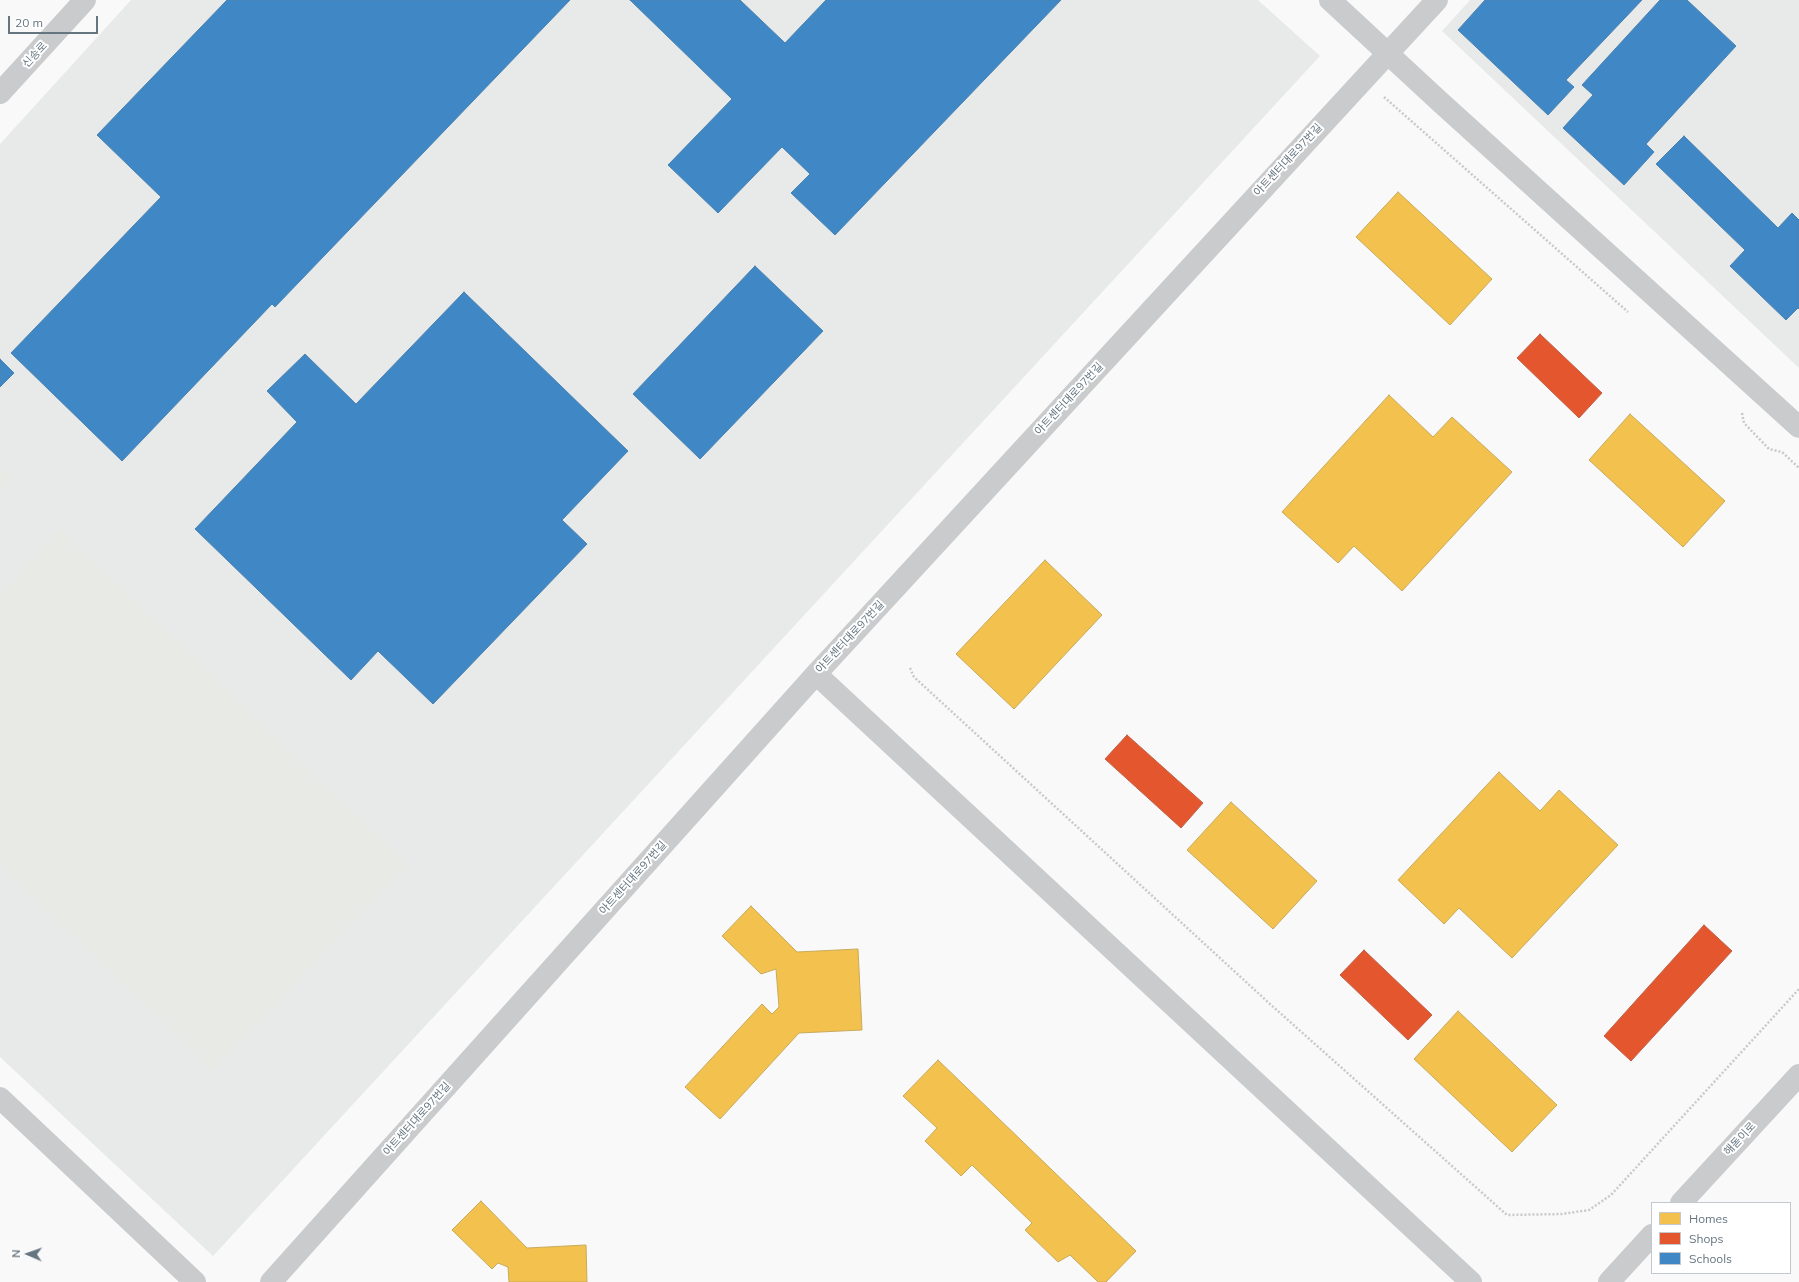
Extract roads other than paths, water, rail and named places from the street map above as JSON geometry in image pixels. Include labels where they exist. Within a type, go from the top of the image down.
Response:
[{"type":"street","name":"신송로","points":[[0,93],[85,0]]},
{"type":"street","points":[[1330,0],[1799,427]]},
{"type":"street","name":"아트센터대로97번길","points":[[271,1282],[816,674],[1437,0]]},
{"type":"street","points":[[816,674],[1471,1282]]},
{"type":"street","name":"해돋이로","points":[[1682,1202],[1799,1074]]},
{"type":"street","points":[[0,1098],[195,1282]]},
{"type":"street","points":[[1609,1282],[1651,1236]]}]
